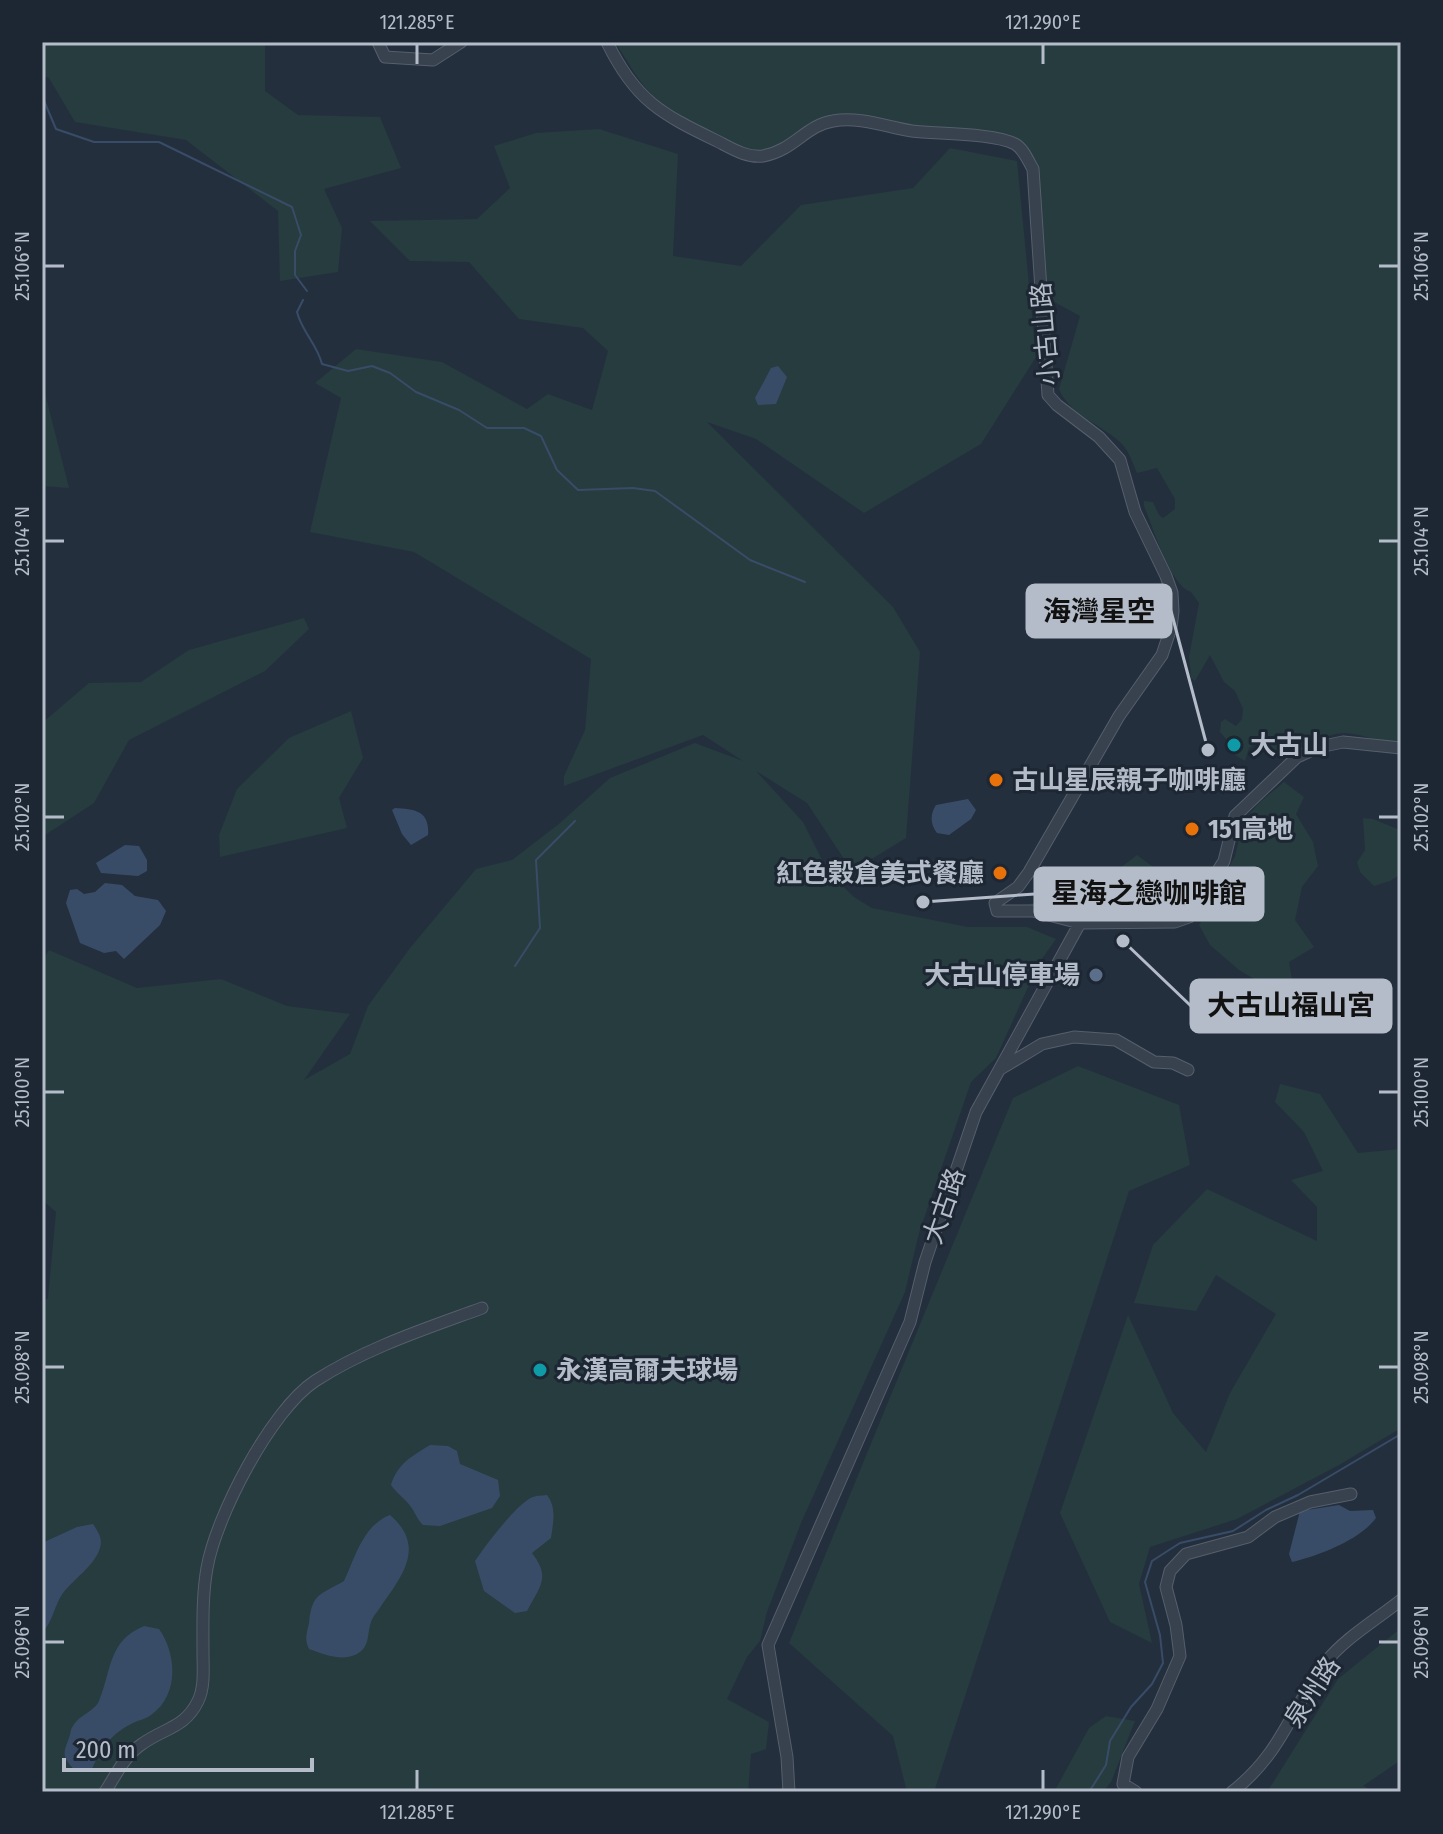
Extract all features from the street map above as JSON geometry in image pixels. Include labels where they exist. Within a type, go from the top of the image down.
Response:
[{"type":"street","points":[[378,42],[385,57],[433,60],[461,42]]},
{"type":"street","name":"小古山路","points":[[607,42],[618,64],[651,105],[675,122],[744,154],[763,156],[791,147],[812,129],[833,121],[849,121],[998,139],[1016,145],[1033,169],[1048,395],[1099,437],[1120,460],[1135,512],[1172,593],[1171,628],[1162,655],[1119,716],[1029,872],[1018,887],[995,903],[997,911],[1033,911],[1080,923]]},
{"type":"street","points":[[1080,923],[1175,922],[1189,917],[1224,861],[1235,816],[1297,757],[1319,747],[1343,742],[1401,748]]},
{"type":"street","name":"大古路","points":[[789,1792],[787,1757],[768,1645],[910,1322],[925,1262],[976,1112],[1080,923]]},
{"type":"street","points":[[1001,1068],[1042,1044],[1074,1037],[1116,1040],[1154,1062],[1173,1063],[1188,1070]]},
{"type":"street","points":[[105,1792],[124,1762],[141,1744],[189,1718],[200,1698],[207,1567],[216,1537],[251,1457],[290,1404],[312,1383],[373,1350],[482,1308]]},
{"type":"street","points":[[1136,1792],[1123,1784],[1128,1757],[1157,1709],[1180,1656],[1166,1587],[1170,1571],[1186,1554],[1248,1537],[1275,1517],[1310,1502],[1351,1494]]},
{"type":"street","name":"泉州路","points":[[1232,1792],[1267,1759],[1335,1652],[1401,1600]]},
{"type":"green space","points":[[42,42],[265,42],[265,91],[298,115],[380,117],[401,168],[324,189],[342,228],[338,272],[280,281],[278,211],[186,140],[75,122],[49,78],[42,76]]},
{"type":"green space","points":[[615,42],[1401,42],[1401,742],[1345,733],[1291,751],[1254,745],[1249,748],[1245,761],[1225,749],[1226,739],[1220,732],[1221,722],[1225,719],[1236,726],[1242,719],[1243,709],[1235,691],[1224,682],[1210,655],[1195,681],[1191,678],[1189,657],[1199,603],[1169,568],[1144,506],[1144,501],[1153,502],[1163,518],[1175,509],[1175,499],[1157,468],[1137,473],[1122,444],[1078,413],[1059,389],[1080,316],[1047,298],[1033,160],[1026,147],[833,116],[815,121],[770,149],[751,150],[706,132],[654,97]]},
{"type":"green space","name":"永漢高爾夫球場","points":[[599,129],[678,154],[673,256],[741,266],[801,205],[913,188],[950,148],[1017,161],[1036,357],[981,444],[864,513],[756,439],[707,422],[893,607],[920,652],[906,838],[852,871],[807,803],[756,771],[803,822],[828,872],[854,897],[872,908],[968,927],[1027,927],[1056,939],[1039,963],[996,1058],[971,1082],[919,1233],[905,1292],[801,1523],[767,1612],[760,1641],[747,1657],[727,1699],[769,1722],[766,1749],[751,1754],[748,1792],[42,1792],[42,1303],[48,1298],[56,1212],[42,1200],[42,961],[49,950],[137,988],[221,979],[287,1006],[350,1014],[304,1080],[350,1054],[368,1006],[410,948],[476,869],[512,860],[560,823],[610,778],[695,743],[743,761],[703,735],[564,786],[564,776],[585,730],[591,659],[414,552],[310,532],[341,398],[315,383],[356,349],[442,362],[527,409],[548,394],[592,410],[608,351],[583,328],[519,319],[469,262],[410,261],[370,221],[477,219],[510,188],[494,146],[536,133]]},
{"type":"green space","points":[[42,381],[69,488],[42,486]]},
{"type":"green space","points":[[304,618],[309,629],[265,671],[129,740],[94,803],[42,837],[42,723],[89,683],[141,682],[189,650]]},
{"type":"green space","points":[[351,711],[363,758],[339,798],[347,828],[220,857],[219,835],[237,789],[289,738]]},
{"type":"green space","points":[[1284,782],[1304,797],[1296,814],[1313,842],[1318,866],[1302,887],[1295,920],[1314,947],[1289,962],[1293,986],[1273,990],[1239,970],[1210,945],[1199,925],[1235,856],[1244,820]]},
{"type":"green space","points":[[1363,818],[1400,830],[1401,834],[1401,874],[1374,886],[1360,872],[1357,862],[1365,850]]},
{"type":"green space","points":[[1137,855],[1175,883],[1182,907],[1188,914],[1174,919],[1127,917],[1081,921],[1018,906],[1061,898],[1099,884]]},
{"type":"green space","points":[[1078,1066],[1179,1105],[1190,1165],[1129,1191],[934,1792],[907,1792],[893,1736],[789,1643],[1013,1098]]},
{"type":"green space","points":[[1280,1084],[1320,1094],[1358,1153],[1401,1149],[1401,1428],[1237,1519],[1150,1547],[1139,1584],[1152,1643],[1110,1622],[1060,1513],[1128,1315],[1173,1413],[1206,1452],[1230,1393],[1276,1314],[1216,1275],[1196,1311],[1134,1303],[1153,1245],[1207,1189],[1317,1241],[1317,1207],[1291,1180],[1323,1171],[1304,1132],[1275,1102]]},
{"type":"green space","points":[[1401,1628],[1401,1760],[1363,1786],[1377,1792],[1267,1792],[1338,1679]]},
{"type":"green space","points":[[1106,1716],[1135,1721],[1111,1782],[1103,1792],[1054,1792],[1089,1728]]},
{"type":"water","points":[[778,366],[787,377],[776,404],[758,405],[755,398],[771,368]]},
{"type":"water","points":[[968,799],[976,810],[971,819],[949,835],[937,833],[932,819],[936,805]]},
{"type":"water","points":[[409,809],[424,816],[428,835],[411,845],[402,834],[392,810]]},
{"type":"water","points":[[125,845],[139,846],[147,860],[147,871],[138,876],[101,873],[96,863]]},
{"type":"water","points":[[105,883],[122,885],[135,896],[158,900],[166,911],[160,925],[124,959],[116,951],[104,953],[80,943],[66,903],[70,890],[77,889],[84,894],[95,892]]},
{"type":"water","points":[[430,1445],[448,1446],[457,1451],[460,1464],[498,1480],[500,1496],[492,1508],[440,1526],[423,1525],[419,1521],[409,1504],[391,1485],[401,1466]]},
{"type":"water","points":[[547,1495],[553,1510],[551,1538],[532,1553],[541,1569],[542,1582],[527,1611],[515,1613],[484,1591],[475,1561],[519,1507],[533,1497]]},
{"type":"water","points":[[1339,1505],[1350,1511],[1373,1510],[1376,1518],[1349,1540],[1292,1562],[1289,1554],[1300,1511]]},
{"type":"water","points":[[390,1515],[407,1538],[407,1560],[397,1583],[372,1620],[364,1648],[357,1654],[345,1657],[309,1649],[306,1636],[315,1600],[344,1581],[366,1534]]},
{"type":"water","points":[[93,1524],[100,1535],[100,1548],[89,1566],[63,1593],[42,1632],[42,1543],[77,1527]]},
{"type":"water","points":[[144,1626],[159,1629],[169,1650],[172,1674],[167,1697],[151,1715],[113,1736],[92,1769],[75,1769],[65,1755],[72,1727],[99,1701],[117,1648],[132,1632]]},
{"type":"waterway","points":[[42,96],[56,129],[94,142],[159,142],[292,207],[301,235],[295,251],[295,275],[307,291]]},
{"type":"waterway","points":[[303,300],[297,312],[322,364],[348,371],[372,366],[390,373],[416,392],[459,410],[487,428],[524,428],[541,436],[557,470],[578,490],[633,488],[655,491],[750,560],[805,582]]},
{"type":"waterway","points":[[515,966],[540,928],[536,860],[575,821]]},
{"type":"waterway","points":[[1089,1792],[1106,1765],[1110,1741],[1131,1707],[1152,1684],[1163,1663],[1160,1635],[1145,1582],[1152,1561],[1180,1543],[1233,1531],[1401,1434]]},
{"type":"place","name":"大古山","points":[[1234,745]]},
{"type":"place","name":"海灣星空","points":[[1208,750]]},
{"type":"place","name":"古山星辰親子咖啡廳","points":[[996,780]]},
{"type":"place","name":"151高地","points":[[1192,829]]},
{"type":"place","name":"紅色榖倉美式餐廳","points":[[1000,873]]},
{"type":"place","name":"星海之戀咖啡館","points":[[923,902]]},
{"type":"place","name":"大古山福山宮","points":[[1123,941]]},
{"type":"place","name":"大古山停車場","points":[[1096,975]]},
{"type":"place","name":"永漢高爾夫球場","points":[[540,1370]]}]
